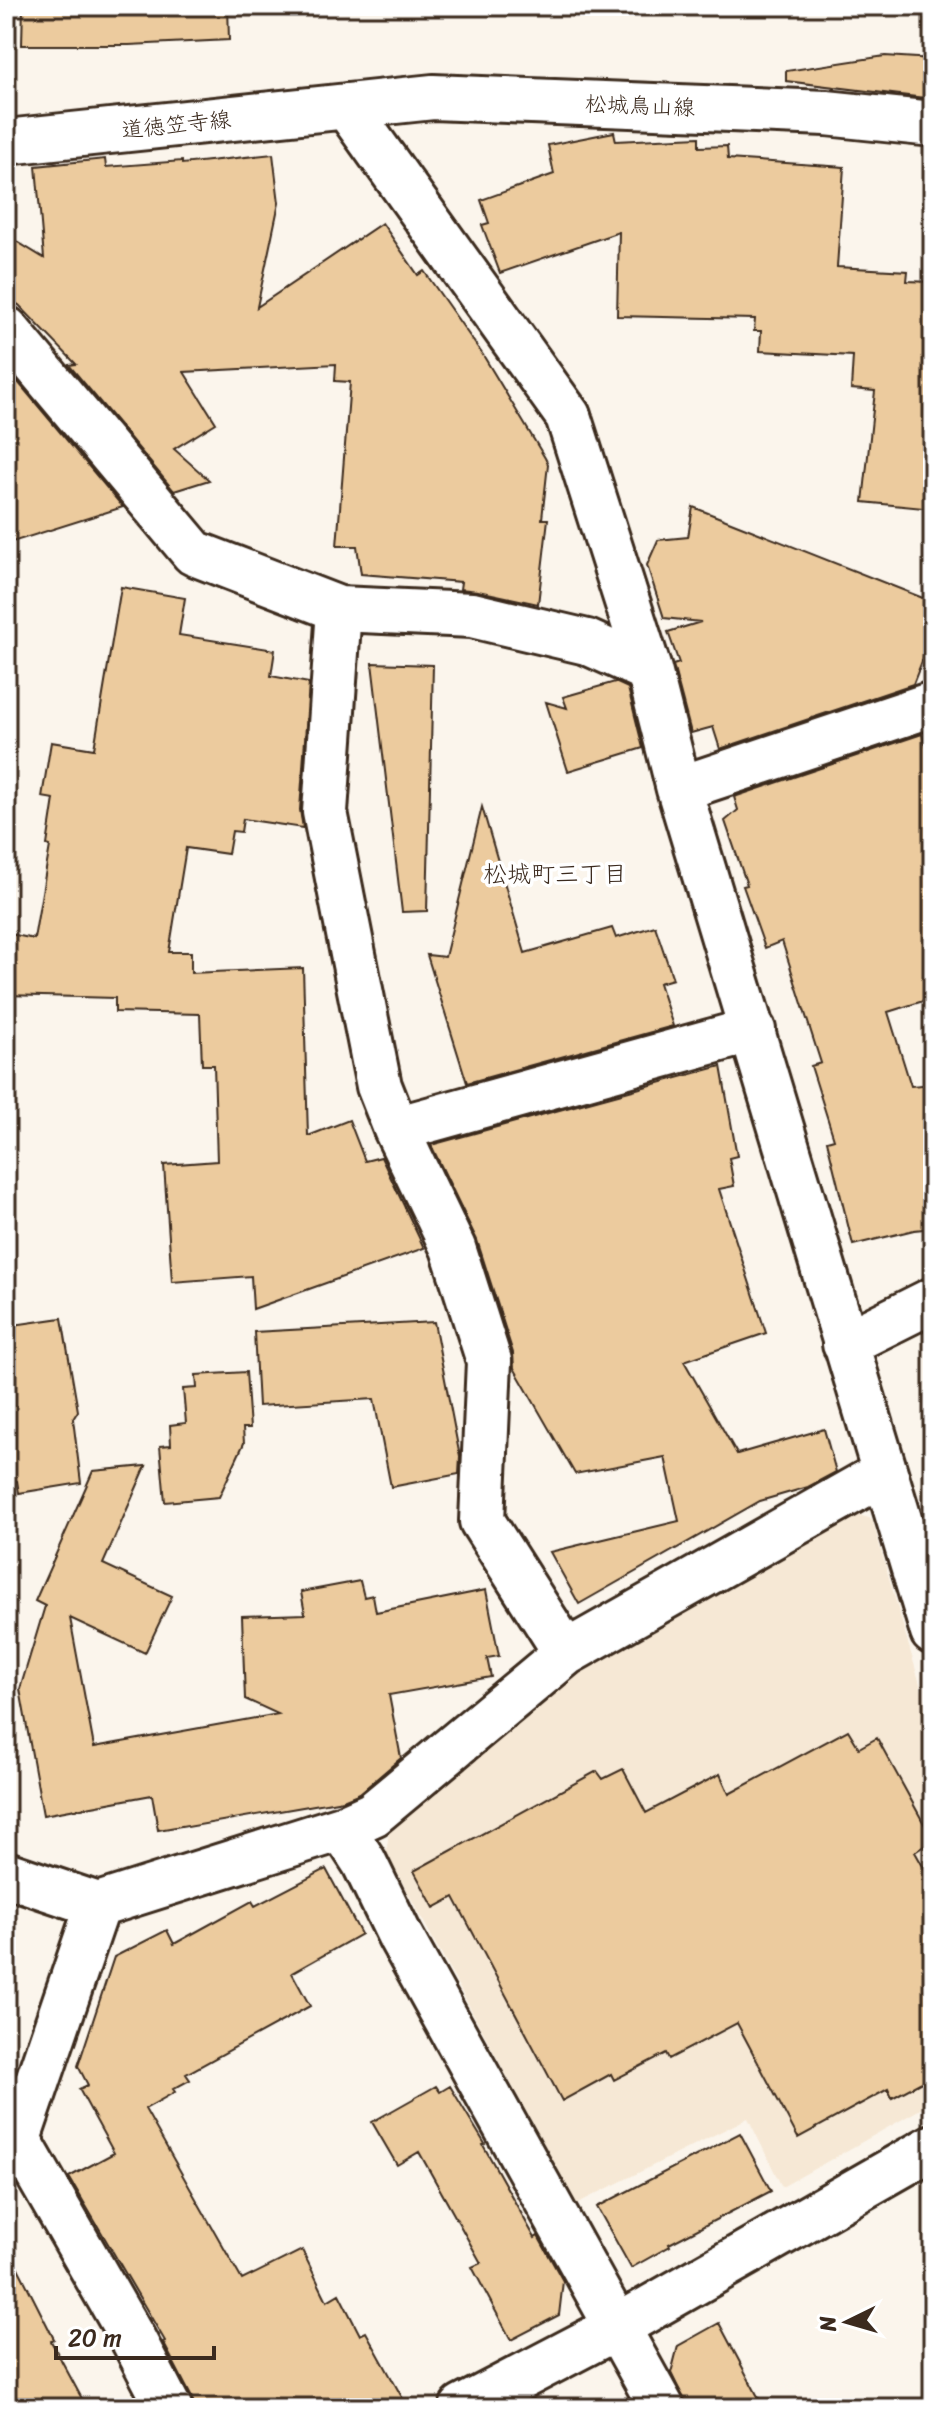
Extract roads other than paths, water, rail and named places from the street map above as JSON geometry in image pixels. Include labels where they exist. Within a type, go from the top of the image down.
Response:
[{"type":"street","name":"松城鳥山線","points":[[346,106],[433,97],[826,113],[933,124]]},
{"type":"street","name":"道徳笠寺線","points":[[6,142],[346,106]]},
{"type":"street","points":[[346,106],[568,416],[649,670],[679,789],[933,1632]]},
{"type":"street","points":[[6,329],[194,553],[339,609],[472,615],[587,642],[649,670]]},
{"type":"street","points":[[339,609],[325,812],[379,1086],[396,1129],[453,1248],[489,1361],[482,1521],[566,1653]]},
{"type":"street","points":[[679,789],[933,704]]},
{"type":"street","points":[[396,1129],[753,1030]]},
{"type":"street","points":[[845,1344],[933,1300]]},
{"type":"street","points":[[6,1874],[98,1905],[342,1828],[373,1814],[566,1653],[884,1473]]},
{"type":"street","points":[[342,1828],[364,1862],[400,1936],[662,2408]]},
{"type":"street","points":[[98,1905],[18,2139],[169,2408]]},
{"type":"street","points":[[462,2408],[617,2327],[933,2147]]},
{"type":"district","name":"松城町三丁目","points":[[555,874]]}]
